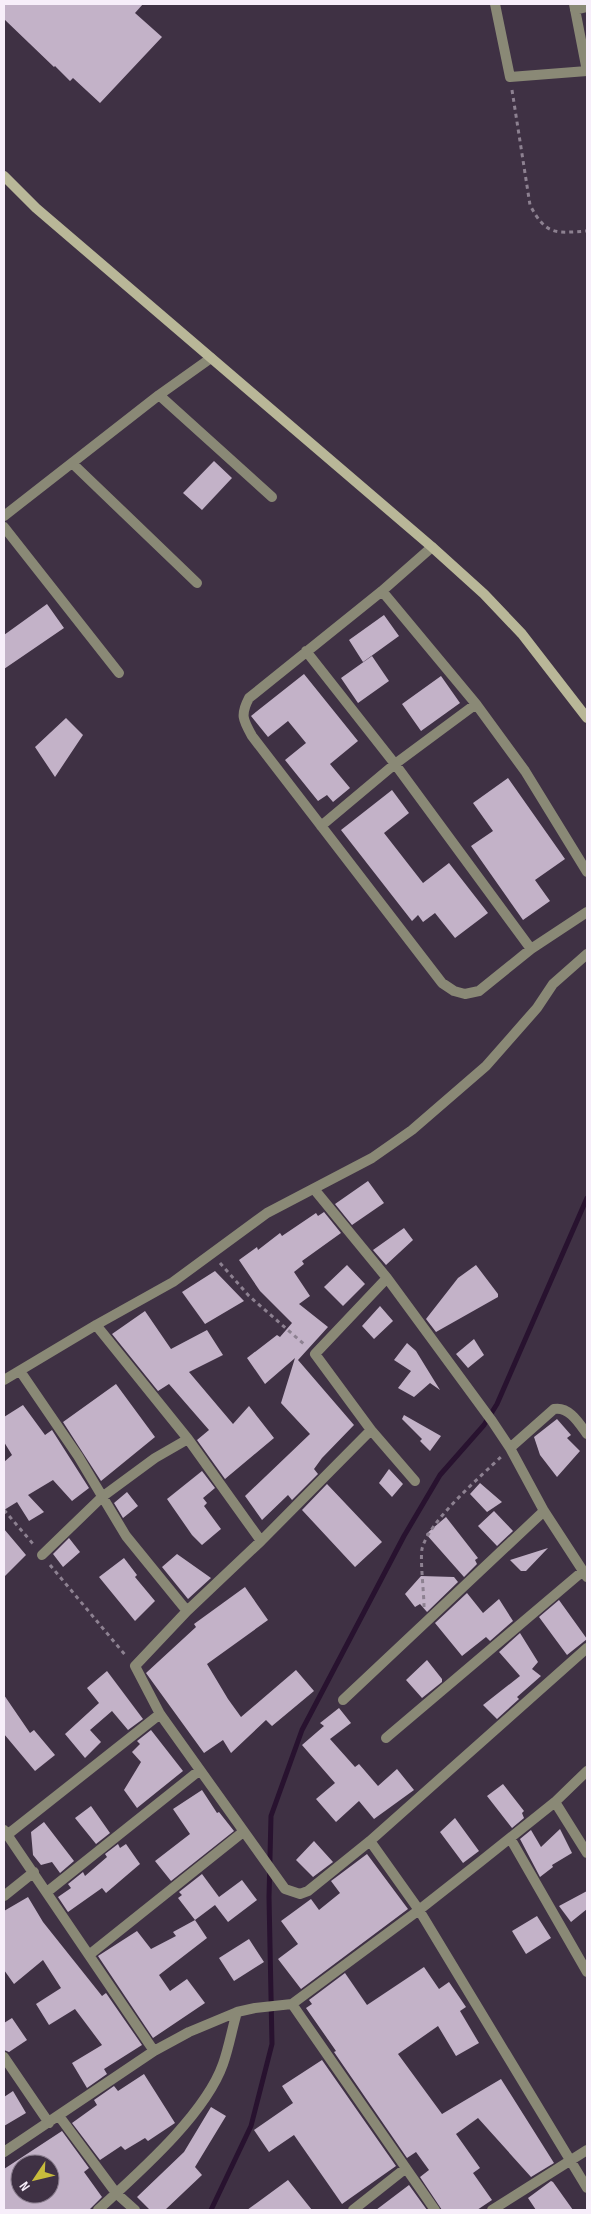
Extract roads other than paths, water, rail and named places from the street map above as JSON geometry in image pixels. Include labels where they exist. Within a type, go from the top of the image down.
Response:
[{"type":"street","points":[[495,4],[510,77],[587,71],[575,7],[587,7]]},
{"type":"street","points":[[4,176],[36,208],[432,547],[484,594],[522,634],[587,717]]},
{"type":"street","points":[[4,516],[160,395],[211,358]]},
{"type":"street","points":[[160,395],[272,496]]},
{"type":"street","points":[[72,463],[197,583]]},
{"type":"street","points":[[4,527],[119,674]]},
{"type":"street","points":[[432,547],[382,591],[248,698],[243,710],[244,721],[252,736],[442,983],[454,992],[465,994],[480,991],[531,949],[587,912]]},
{"type":"street","points":[[382,591],[476,704],[525,771],[587,872]]},
{"type":"street","points":[[306,651],[395,764],[531,949]]},
{"type":"street","points":[[321,826],[395,764],[476,704]]},
{"type":"street","points":[[4,1380],[96,1325],[153,1294],[213,1254],[267,1213],[372,1158],[412,1130],[486,1066],[537,1008],[554,984],[587,954]]},
{"type":"street","points":[[314,1188],[387,1278],[492,1421],[510,1448],[544,1511],[585,1574],[386,1738]]},
{"type":"street","points":[[387,1278],[315,1354],[371,1430],[415,1481]]},
{"type":"street","points":[[96,1325],[188,1439],[261,1542]]},
{"type":"street","points":[[20,1371],[78,1456],[126,1536],[187,1611]]},
{"type":"street","points":[[510,1448],[554,1409],[560,1408],[571,1414],[587,1434]]},
{"type":"street","points":[[371,1430],[261,1542],[187,1611],[135,1666],[160,1714],[285,1889],[300,1894],[308,1891],[370,1841],[587,1648]]},
{"type":"street","points":[[42,1555],[102,1497],[155,1458],[188,1439]]},
{"type":"street","points":[[343,1700],[544,1511]]},
{"type":"street","points":[[154,2050],[6,1833],[160,1714]]},
{"type":"street","points":[[48,1892],[200,1770]]},
{"type":"street","points":[[4,2152],[154,2050],[189,2032],[237,2012],[292,2004],[420,1910],[555,1802],[587,1771]]},
{"type":"street","points":[[555,1802],[587,1853]]},
{"type":"street","points":[[89,1955],[243,1832]]},
{"type":"street","points":[[510,1838],[587,1972]]},
{"type":"street","points":[[370,1841],[420,1910],[587,2188]]},
{"type":"street","points":[[4,1896],[34,1872]]},
{"type":"street","points":[[292,2004],[435,2210]]},
{"type":"street","points":[[98,2210],[184,2126],[207,2096],[223,2065],[237,2012]]},
{"type":"street","points":[[4,2057],[48,2123]]},
{"type":"street","points":[[59,2116],[116,2193],[135,2210]]},
{"type":"street","points":[[492,2210],[587,2150]]},
{"type":"street","points":[[353,2210],[406,2168]]},
{"type":"waterway","points":[[211,2210],[251,2126],[272,2044],[269,1897],[271,1816],[302,1730],[404,1536],[440,1475],[484,1425],[497,1404],[587,1198]]}]
